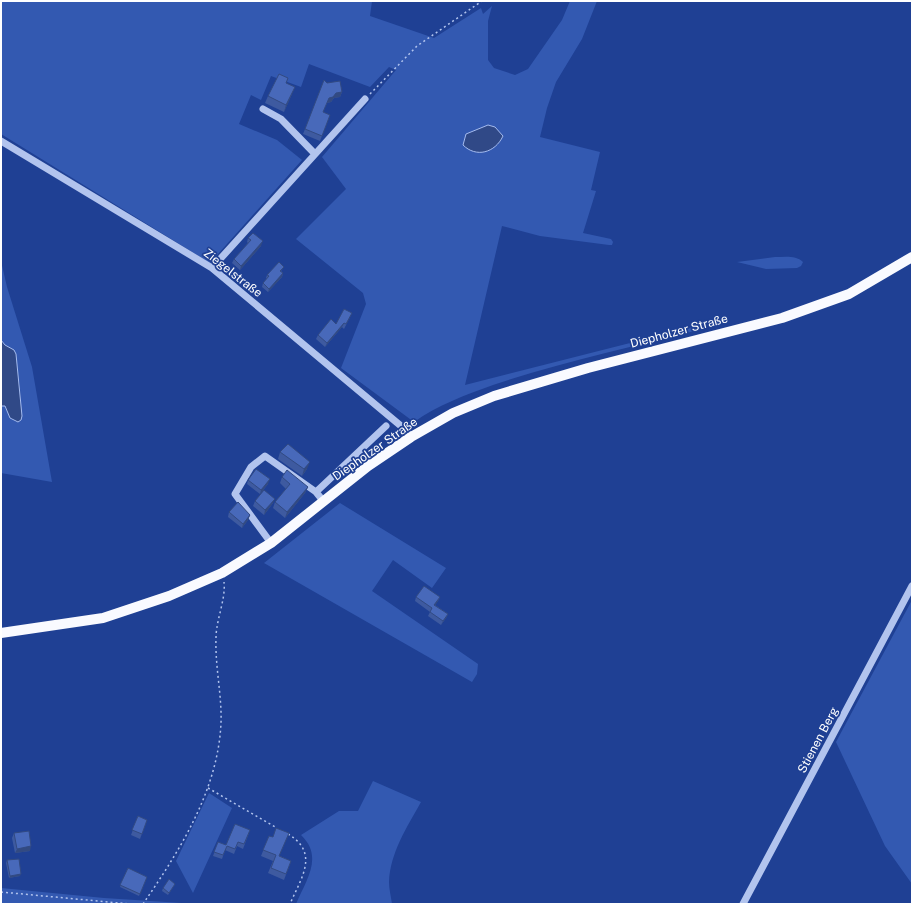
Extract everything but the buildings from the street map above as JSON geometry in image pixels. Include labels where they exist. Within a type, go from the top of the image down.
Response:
[{"type":"main road","name":"Diepholzer Straße","points":[[1,633],[103,618],[169,596],[222,573],[271,543],[368,466],[411,437],[453,413],[494,396],[588,368],[782,318],[849,294],[912,257]]},
{"type":"street","points":[[212,268],[365,99]]},
{"type":"street","points":[[263,109],[281,119],[315,154]]},
{"type":"street","name":"Ziegelstraße","points":[[1,141],[212,268],[407,431],[411,437]]},
{"type":"street","points":[[316,492],[386,426]]},
{"type":"street","points":[[271,543],[235,494],[251,467],[265,456],[316,492],[324,502]]},
{"type":"street","name":"Stienen Berg","points":[[743,904],[912,586]]},
{"type":"path","points":[[365,99],[417,46],[482,1]]},
{"type":"path","points":[[143,904],[178,851],[208,788],[219,748],[221,722],[216,637],[225,584],[222,573]]},
{"type":"path","points":[[208,788],[296,839],[304,848],[306,864],[290,904]]},
{"type":"path","points":[[1,892],[130,904]]},
{"type":"shaded area","points":[[1,1],[372,1],[370,16],[434,38],[481,8],[483,14],[492,6],[488,21],[488,60],[494,68],[515,75],[528,69],[562,20],[570,1],[597,1],[582,39],[556,82],[547,108],[540,137],[600,152],[591,190],[596,191],[583,233],[611,239],[613,242],[612,245],[540,236],[502,226],[465,385],[701,325],[702,329],[571,362],[493,385],[442,405],[414,422],[341,368],[366,304],[363,293],[296,239],[346,189],[322,157],[396,70],[389,67],[370,87],[309,64],[301,87],[271,76],[261,100],[251,95],[239,124],[277,140],[302,160],[210,263],[1,134]],"holes":[[[488,125],[495,127],[503,136],[498,144],[466,134]]]},
{"type":"shaded area","points":[[488,125],[495,127],[503,136],[500,142],[490,150],[479,152],[468,149],[463,145],[466,134]]},
{"type":"shaded area","points":[[775,257],[794,257],[803,262],[801,266],[797,268],[766,269],[737,262]]},
{"type":"shaded area","points":[[1,261],[7,287],[32,367],[52,482],[1,473],[1,406],[5,406],[10,418],[17,422],[20,416],[21,398],[14,350],[5,345],[1,340]]},
{"type":"shaded area","points":[[1,340],[5,345],[14,350],[16,354],[22,416],[21,420],[18,422],[10,418],[5,406],[1,406]]},
{"type":"shaded area","points":[[340,503],[446,568],[432,588],[393,560],[372,591],[478,664],[477,674],[472,682],[264,563]]},
{"type":"shaded area","points":[[912,600],[912,884],[885,846],[836,742]]},
{"type":"shaded area","points":[[373,781],[421,802],[400,840],[392,861],[389,882],[392,904],[296,904],[311,869],[312,860],[308,843],[301,835],[339,811],[358,811]]},
{"type":"shaded area","points":[[209,793],[232,808],[193,893],[176,861]]},
{"type":"shaded area","points":[[1,888],[104,898],[197,904],[1,904]]}]
